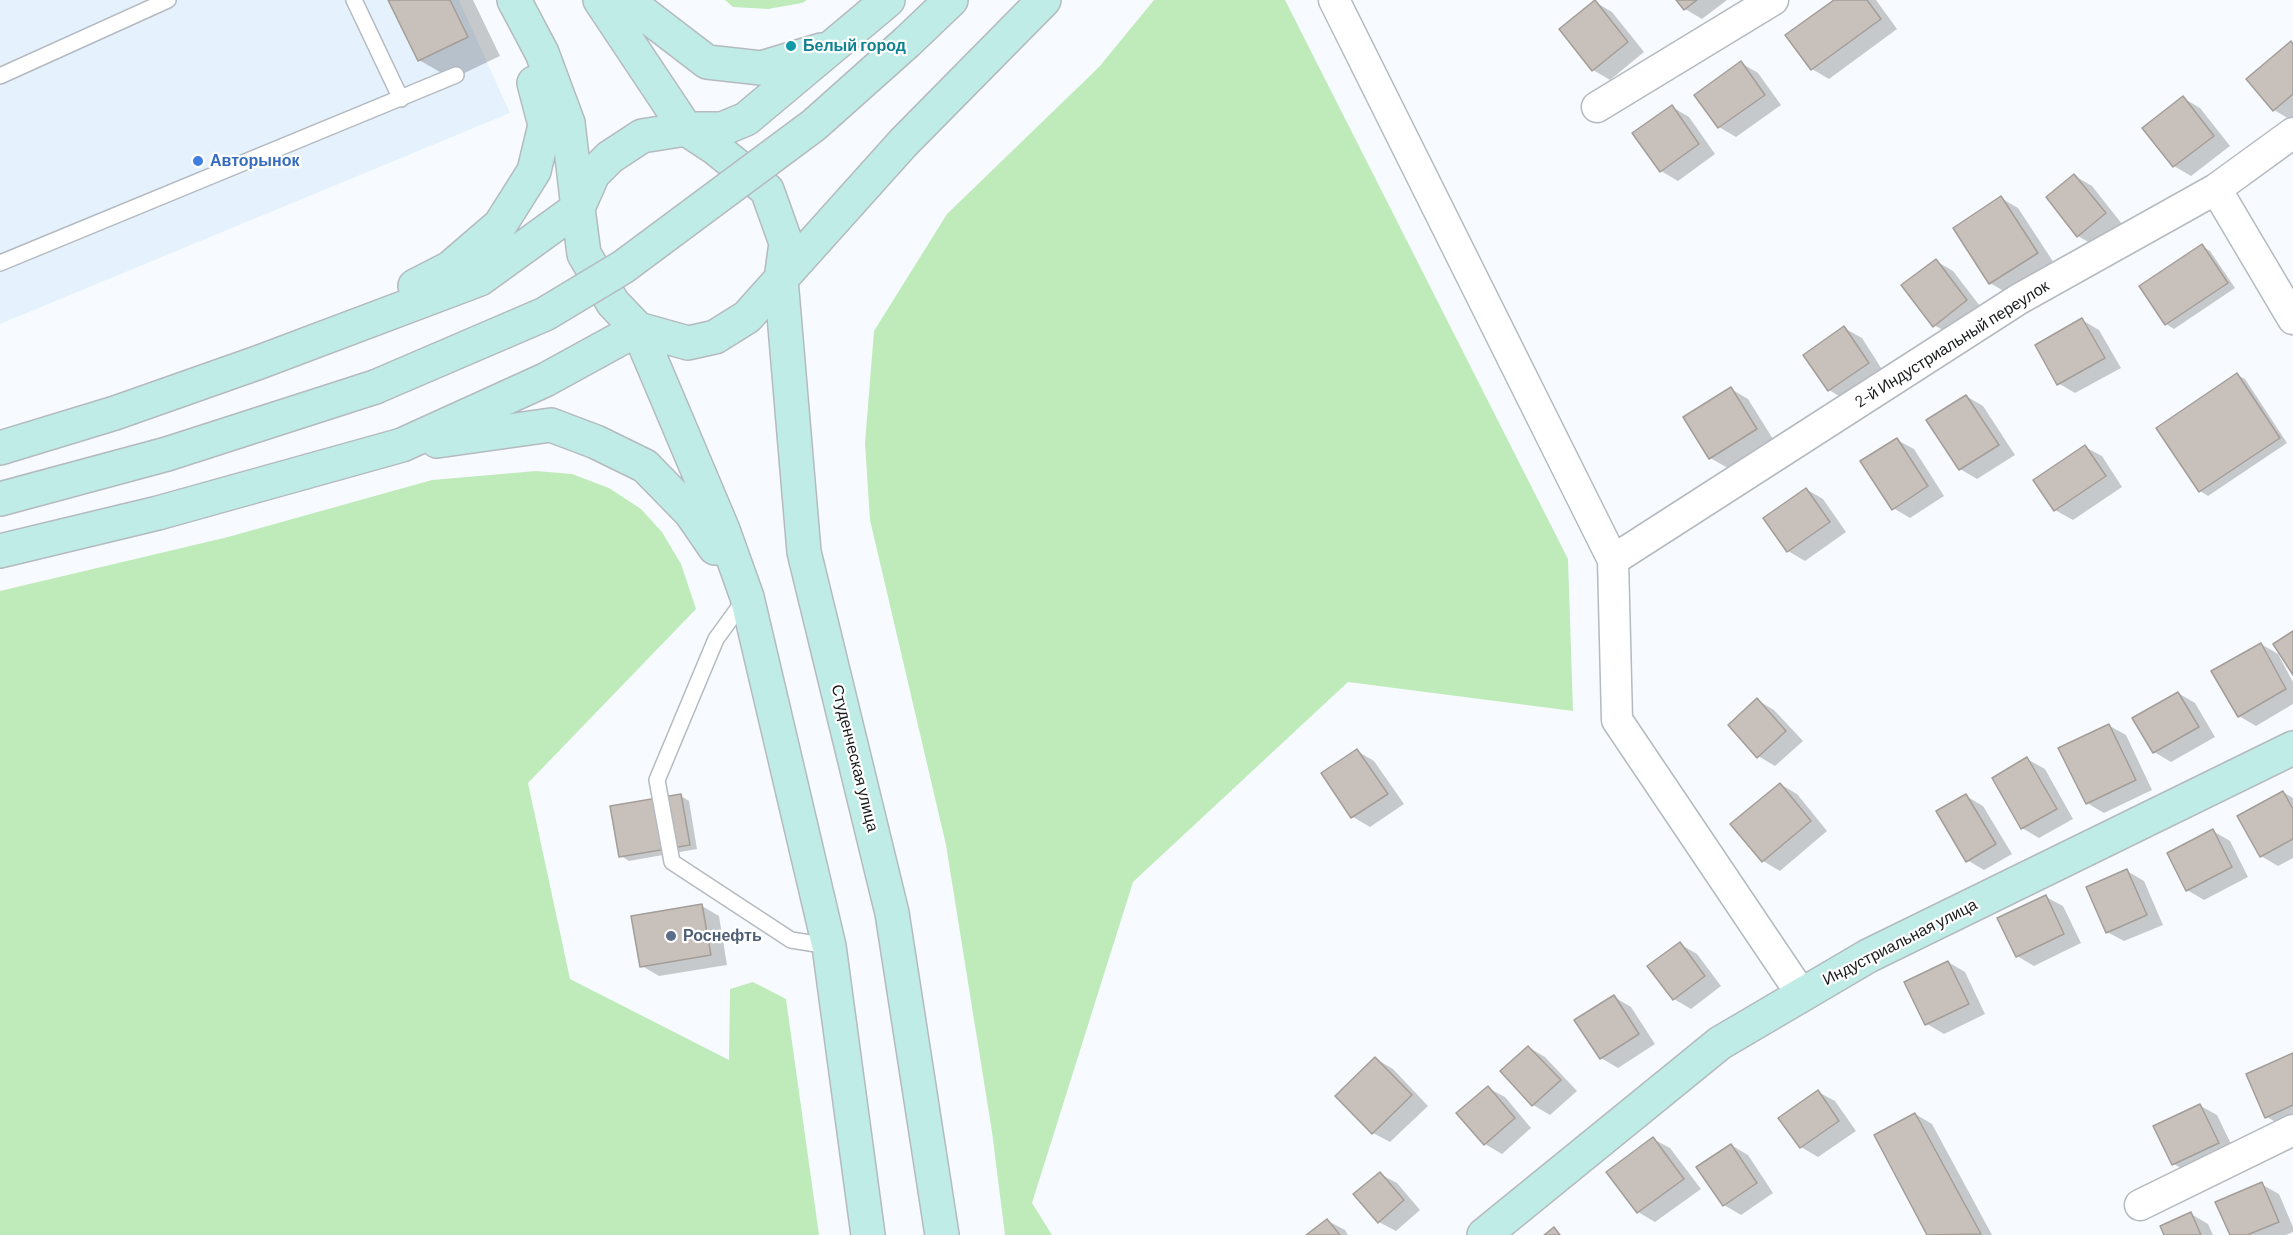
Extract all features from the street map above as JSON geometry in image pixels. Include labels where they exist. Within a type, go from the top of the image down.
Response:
[{"type":"main road","points":[[513,0],[542,53],[568,123],[584,254],[613,303],[638,328],[723,530],[747,597],[829,946],[868,1235]]},
{"type":"main road","points":[[257,363],[450,268],[500,225],[534,171],[545,125],[513,0]]},
{"type":"main road","points":[[600,0],[686,129],[715,148],[767,190],[786,243],[782,279]]},
{"type":"main road","points":[[626,0],[706,62],[761,68],[834,46]]},
{"type":"main road","points":[[0,448],[115,413],[257,363],[480,279],[578,208],[593,174],[610,157],[642,136],[686,129],[722,129],[746,119],[888,0]]},
{"type":"main road","points":[[0,499],[167,454],[375,387],[545,314],[623,267],[814,125],[951,0]]},
{"type":"main road","points":[[402,446],[545,380],[638,328],[688,343],[715,337],[747,317],[903,143],[1044,0]]},
{"type":"main road","name":"Студенческая улица","points":[[782,279],[804,552],[892,913],[942,1235]]},
{"type":"main road","points":[[0,551],[158,513],[402,446],[550,425],[596,442],[645,466],[691,513],[747,597]]},
{"type":"main road","name":"Индустриальная улица","points":[[1484,1235],[1720,1043],[1868,956],[2293,748]]},
{"type":"street","points":[[1334,0],[1613,560],[1617,720],[1802,995]]},
{"type":"street","points":[[1597,107],[1773,0]]},
{"type":"street","name":"2-й Индустриальный переулок","points":[[1613,560],[2019,299],[2216,189],[2293,133]]},
{"type":"street","points":[[2216,189],[2293,319]]},
{"type":"street","points":[[2140,1205],[2293,1131]]},
{"type":"lane","points":[[0,76],[168,0]]},
{"type":"lane","points":[[354,0],[401,99]]},
{"type":"lane","points":[[0,263],[456,75]]},
{"type":"lane","points":[[747,597],[716,639],[657,780],[672,862],[791,940],[829,946]]},
{"type":"shaded area","name":"Авторынок","points":[[0,0],[459,0],[510,113],[0,324]]},
{"type":"green space","points":[[725,0],[807,0],[768,9],[733,7]]},
{"type":"green space","points":[[1154,0],[1285,0],[1568,559],[1573,711],[1348,682],[1133,882],[1032,1203],[1052,1235],[1005,1235],[992,1132],[946,845],[870,520],[865,443],[874,331],[947,214],[1099,67]]},
{"type":"green space","points":[[536,471],[572,474],[609,488],[641,509],[662,532],[681,564],[696,609],[528,783],[570,979],[729,1060],[730,989],[753,982],[786,999],[819,1235],[0,1235],[0,591],[228,537],[432,480]]},
{"type":"building","points":[[388,0],[450,0],[468,37],[418,61]]},
{"type":"building","points":[[1595,0],[1628,42],[1592,71],[1559,29]]},
{"type":"building","points":[[1676,0],[1697,0],[1684,10]]},
{"type":"building","points":[[1834,0],[1867,0],[1881,19],[1811,70],[1785,35]]},
{"type":"building","points":[[2291,41],[2293,44],[2293,94],[2273,111],[2246,79]]},
{"type":"building","points":[[1741,61],[1765,95],[1718,128],[1694,95]]},
{"type":"building","points":[[2183,96],[2214,136],[2173,167],[2142,128]]},
{"type":"building","points":[[1672,105],[1699,144],[1660,172],[1632,133]]},
{"type":"building","points":[[2074,174],[2106,213],[2077,237],[2046,197]]},
{"type":"building","points":[[2001,196],[2038,253],[1989,284],[1953,228]]},
{"type":"building","points":[[2202,244],[2228,283],[2165,325],[2139,286]]},
{"type":"building","points":[[1936,259],[1967,300],[1933,327],[1901,285]]},
{"type":"building","points":[[2082,318],[2105,358],[2057,385],[2035,345]]},
{"type":"building","points":[[1844,326],[1869,363],[1828,391],[1803,355]]},
{"type":"building","points":[[2237,373],[2280,438],[2199,492],[2156,428]]},
{"type":"building","points":[[1731,387],[1757,429],[1709,459],[1683,417]]},
{"type":"building","points":[[1966,395],[1999,445],[1959,470],[1926,420]]},
{"type":"building","points":[[1897,438],[1928,486],[1892,510],[1860,461]]},
{"type":"building","points":[[2085,445],[2106,476],[2054,511],[2033,480]]},
{"type":"building","points":[[1806,488],[1830,522],[1787,552],[1763,518]]},
{"type":"building","points":[[2293,631],[2293,675],[2273,644]]},
{"type":"building","points":[[2261,643],[2286,689],[2238,717],[2211,671]]},
{"type":"building","points":[[2178,692],[2199,727],[2153,753],[2132,718]]},
{"type":"building","points":[[1757,698],[1786,731],[1757,758],[1728,725]]},
{"type":"building","points":[[2109,724],[2136,780],[2086,804],[2058,748]]},
{"type":"building","points":[[1357,749],[1388,794],[1351,818],[1321,773]]},
{"type":"building","points":[[2027,757],[2057,809],[2021,829],[1992,778]]},
{"type":"building","points":[[1780,783],[1811,821],[1762,862],[1730,824]]},
{"type":"building","points":[[2283,791],[2293,809],[2293,839],[2260,857],[2237,816]]},
{"type":"building","points":[[681,794],[690,845],[619,857],[610,806]]},
{"type":"building","points":[[1966,794],[1996,844],[1966,862],[1936,811]]},
{"type":"building","points":[[2213,829],[2232,867],[2186,891],[2167,853]]},
{"type":"building","points":[[2127,869],[2147,915],[2106,933],[2086,887]]},
{"type":"building","points":[[2046,895],[2064,934],[2016,957],[1997,918]]},
{"type":"building","name":"Роснефть","points":[[702,904],[711,955],[640,967],[631,916]]},
{"type":"building","points":[[1680,942],[1705,976],[1673,1000],[1647,966]]},
{"type":"building","points":[[1948,961],[1969,1004],[1925,1025],[1904,982]]},
{"type":"building","points":[[1614,995],[1639,1034],[1600,1059],[1574,1020]]},
{"type":"building","points":[[1528,1046],[1561,1080],[1532,1106],[1500,1071]]},
{"type":"building","points":[[2293,1053],[2293,1105],[2265,1118],[2246,1074]]},
{"type":"building","points":[[1375,1057],[1412,1095],[1372,1134],[1335,1096]]},
{"type":"building","points":[[1488,1086],[1515,1118],[1484,1145],[1456,1113]]},
{"type":"building","points":[[1818,1090],[1839,1121],[1800,1148],[1778,1118]]},
{"type":"building","points":[[2200,1104],[2219,1143],[2172,1165],[2153,1126]]},
{"type":"building","points":[[1915,1113],[1981,1234],[1927,1235],[1874,1135]]},
{"type":"building","points":[[1653,1137],[1684,1179],[1637,1213],[1606,1172]]},
{"type":"building","points":[[1731,1144],[1757,1183],[1723,1206],[1696,1167]]},
{"type":"building","points":[[1380,1172],[1404,1200],[1378,1223],[1353,1194]]},
{"type":"building","points":[[2262,1182],[2279,1222],[2247,1235],[2230,1235],[2215,1202]]},
{"type":"building","points":[[2191,1212],[2201,1235],[2164,1235],[2160,1226]]},
{"type":"building","points":[[1327,1219],[1340,1235],[1306,1235]]},
{"type":"building","points":[[1554,1227],[1560,1235],[1544,1235]]},
{"type":"place","name":"Белый город","points":[[791,46]]},
{"type":"place","name":"Авторынок","points":[[198,161]]},
{"type":"place","name":"Роснефть","points":[[671,936]]}]
